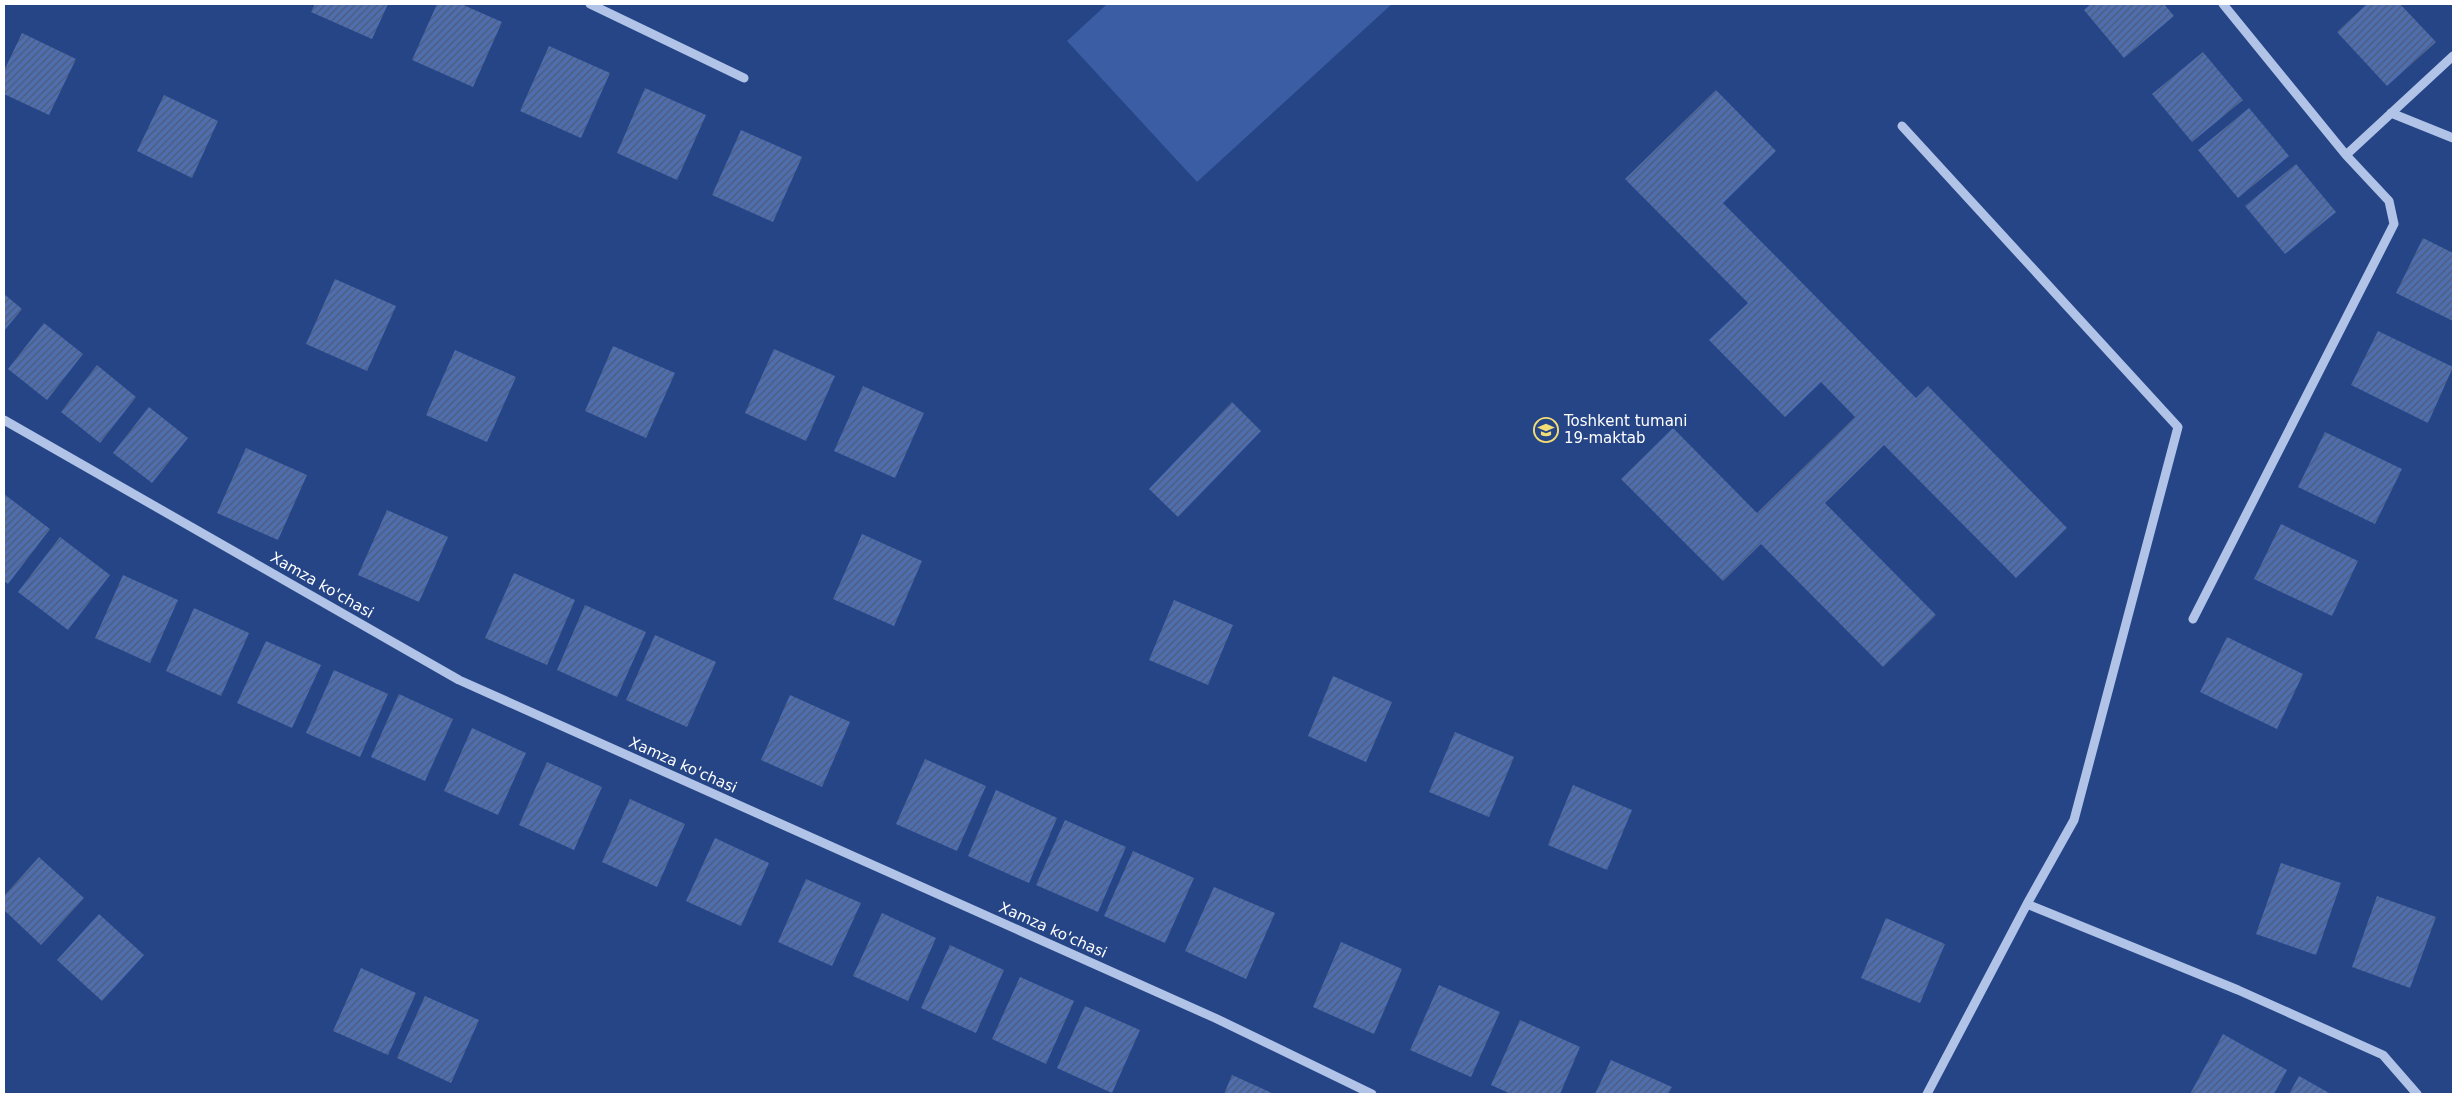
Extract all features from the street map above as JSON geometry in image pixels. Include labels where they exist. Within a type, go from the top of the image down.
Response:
[{"type":"street","points":[[590,4],[744,78]]},
{"type":"street","points":[[2193,619],[2394,224],[2389,201],[2346,155],[2223,4]]},
{"type":"street","points":[[2346,155],[2453,56]]},
{"type":"street","points":[[2391,113],[2453,138]]},
{"type":"street","points":[[1902,126],[2178,427],[2074,820],[2027,904],[1927,1094]]},
{"type":"street","name":"Xamza ko'chasi","points":[[4,420],[459,680],[1215,1018],[1372,1094]]},
{"type":"street","points":[[2027,904],[2238,990],[2383,1055],[2417,1094]]},
{"type":"shaded area","points":[[1107,4],[1392,4],[1197,182],[1067,41]]},
{"type":"building","points":[[315,4],[388,4],[372,39],[311,12]]},
{"type":"building","points":[[437,4],[461,4],[502,22],[473,87],[412,60]]},
{"type":"building","points":[[2091,4],[2164,4],[2174,16],[2124,58],[2084,10]]},
{"type":"building","points":[[2367,4],[2400,4],[2436,42],[2387,86],[2337,32]]},
{"type":"building","points":[[22,33],[76,59],[49,115],[4,94],[4,71]]},
{"type":"building","points":[[549,46],[610,73],[581,138],[520,111]]},
{"type":"building","points":[[2203,52],[2243,100],[2192,142],[2152,94]]},
{"type":"building","points":[[645,88],[706,115],[677,180],[617,153]]},
{"type":"building","points":[[1716,90],[1776,151],[1723,203],[1916,398],[1928,386],[2067,528],[2016,578],[1884,445],[1825,503],[1936,615],[1883,667],[1761,544],[1723,581],[1621,479],[1673,428],[1757,513],[1855,417],[1821,382],[1785,417],[1709,340],[1748,303],[1625,179]]},
{"type":"building","points":[[164,95],[218,121],[192,178],[137,151]]},
{"type":"building","points":[[2249,108],[2289,156],[2238,198],[2198,150]]},
{"type":"building","points":[[741,130],[802,157],[773,222],[712,195]]},
{"type":"building","points":[[2296,164],[2336,212],[2285,254],[2245,206]]},
{"type":"building","points":[[2423,238],[2453,253],[2453,321],[2396,293]]},
{"type":"building","points":[[335,279],[396,306],[367,371],[306,344]]},
{"type":"building","points":[[4,294],[22,309],[4,331]]},
{"type":"building","points":[[44,323],[83,354],[47,400],[8,369]]},
{"type":"building","points":[[2378,331],[2453,367],[2428,423],[2351,385]]},
{"type":"building","points":[[613,346],[675,373],[646,438],[585,411]]},
{"type":"building","points":[[774,349],[835,376],[806,441],[745,413]]},
{"type":"building","points":[[455,350],[516,377],[487,442],[426,415]]},
{"type":"building","points":[[97,365],[136,397],[100,443],[61,412]]},
{"type":"building","points":[[863,386],[924,413],[895,478],[834,451]]},
{"type":"building","points":[[1232,402],[1261,431],[1178,517],[1149,489]]},
{"type":"building","points":[[149,407],[188,438],[152,483],[113,453]]},
{"type":"building","points":[[2325,432],[2402,469],[2375,524],[2298,487]]},
{"type":"building","points":[[246,448],[307,475],[278,540],[217,513]]},
{"type":"building","points":[[4,494],[50,529],[8,584],[4,581]]},
{"type":"building","points":[[387,510],[448,537],[419,602],[358,575]]},
{"type":"building","points":[[2281,524],[2358,561],[2332,616],[2254,579]]},
{"type":"building","points":[[862,534],[922,561],[894,626],[833,599]]},
{"type":"building","points":[[60,537],[110,575],[68,630],[18,592]]},
{"type":"building","points":[[514,573],[575,600],[547,665],[485,638]]},
{"type":"building","points":[[123,575],[178,600],[150,663],[95,638]]},
{"type":"building","points":[[1174,600],[1233,625],[1208,685],[1149,660]]},
{"type":"building","points":[[585,605],[646,632],[617,697],[557,670]]},
{"type":"building","points":[[194,608],[249,633],[221,696],[166,671]]},
{"type":"building","points":[[655,635],[716,662],[687,727],[626,700]]},
{"type":"building","points":[[2227,637],[2303,674],[2277,729],[2200,692]]},
{"type":"building","points":[[266,641],[321,665],[292,728],[237,703]]},
{"type":"building","points":[[334,670],[388,694],[360,757],[306,733]]},
{"type":"building","points":[[1333,676],[1392,702],[1366,762],[1308,736]]},
{"type":"building","points":[[399,694],[453,719],[425,781],[371,757]]},
{"type":"building","points":[[790,695],[850,722],[822,787],[761,760]]},
{"type":"building","points":[[472,728],[526,753],[498,815],[444,791]]},
{"type":"building","points":[[1455,732],[1514,757],[1489,817],[1429,792]]},
{"type":"building","points":[[925,759],[986,786],[957,851],[896,824]]},
{"type":"building","points":[[547,762],[602,787],[574,850],[519,825]]},
{"type":"building","points":[[1573,785],[1632,810],[1607,870],[1548,845]]},
{"type":"building","points":[[996,790],[1057,818],[1029,883],[968,856]]},
{"type":"building","points":[[630,799],[685,824],[657,887],[602,862]]},
{"type":"building","points":[[1065,820],[1126,847],[1098,912],[1036,885]]},
{"type":"building","points":[[715,838],[769,863],[741,926],[686,901]]},
{"type":"building","points":[[1133,851],[1194,878],[1165,943],[1104,916]]},
{"type":"building","points":[[39,857],[84,898],[41,945],[4,910],[4,896]]},
{"type":"building","points":[[2281,863],[2341,883],[2316,955],[2256,934]]},
{"type":"building","points":[[806,879],[861,903],[832,966],[778,942]]},
{"type":"building","points":[[1214,887],[1275,913],[1246,979],[1185,951]]},
{"type":"building","points":[[2377,896],[2436,917],[2410,988],[2352,967]]},
{"type":"building","points":[[882,913],[936,938],[908,1001],[853,976]]},
{"type":"building","points":[[99,914],[144,955],[102,1001],[57,960]]},
{"type":"building","points":[[1886,918],[1945,944],[1920,1003],[1861,978]]},
{"type":"building","points":[[1341,942],[1402,969],[1374,1034],[1313,1007]]},
{"type":"building","points":[[950,945],[1004,970],[976,1033],[921,1008]]},
{"type":"building","points":[[361,968],[416,993],[388,1055],[333,1031]]},
{"type":"building","points":[[1020,977],[1074,1001],[1046,1064],[992,1039]]},
{"type":"building","points":[[1439,985],[1500,1012],[1471,1077],[1410,1050]]},
{"type":"building","points":[[425,996],[479,1020],[451,1083],[397,1058]]},
{"type":"building","points":[[1085,1006],[1140,1030],[1112,1093],[1057,1068]]},
{"type":"building","points":[[1520,1020],[1580,1047],[1560,1094],[1511,1094],[1491,1085]]},
{"type":"building","points":[[2223,1034],[2287,1070],[2274,1094],[2190,1094]]},
{"type":"building","points":[[1611,1060],[1672,1087],[1668,1094],[1595,1094]]},
{"type":"building","points":[[1232,1075],[1274,1094],[1224,1094]]},
{"type":"building","points":[[2299,1076],[2331,1094],[2289,1094]]},
{"type":"place","name":"Toshkent tumani 19-maktab","points":[[1546,430]]}]
